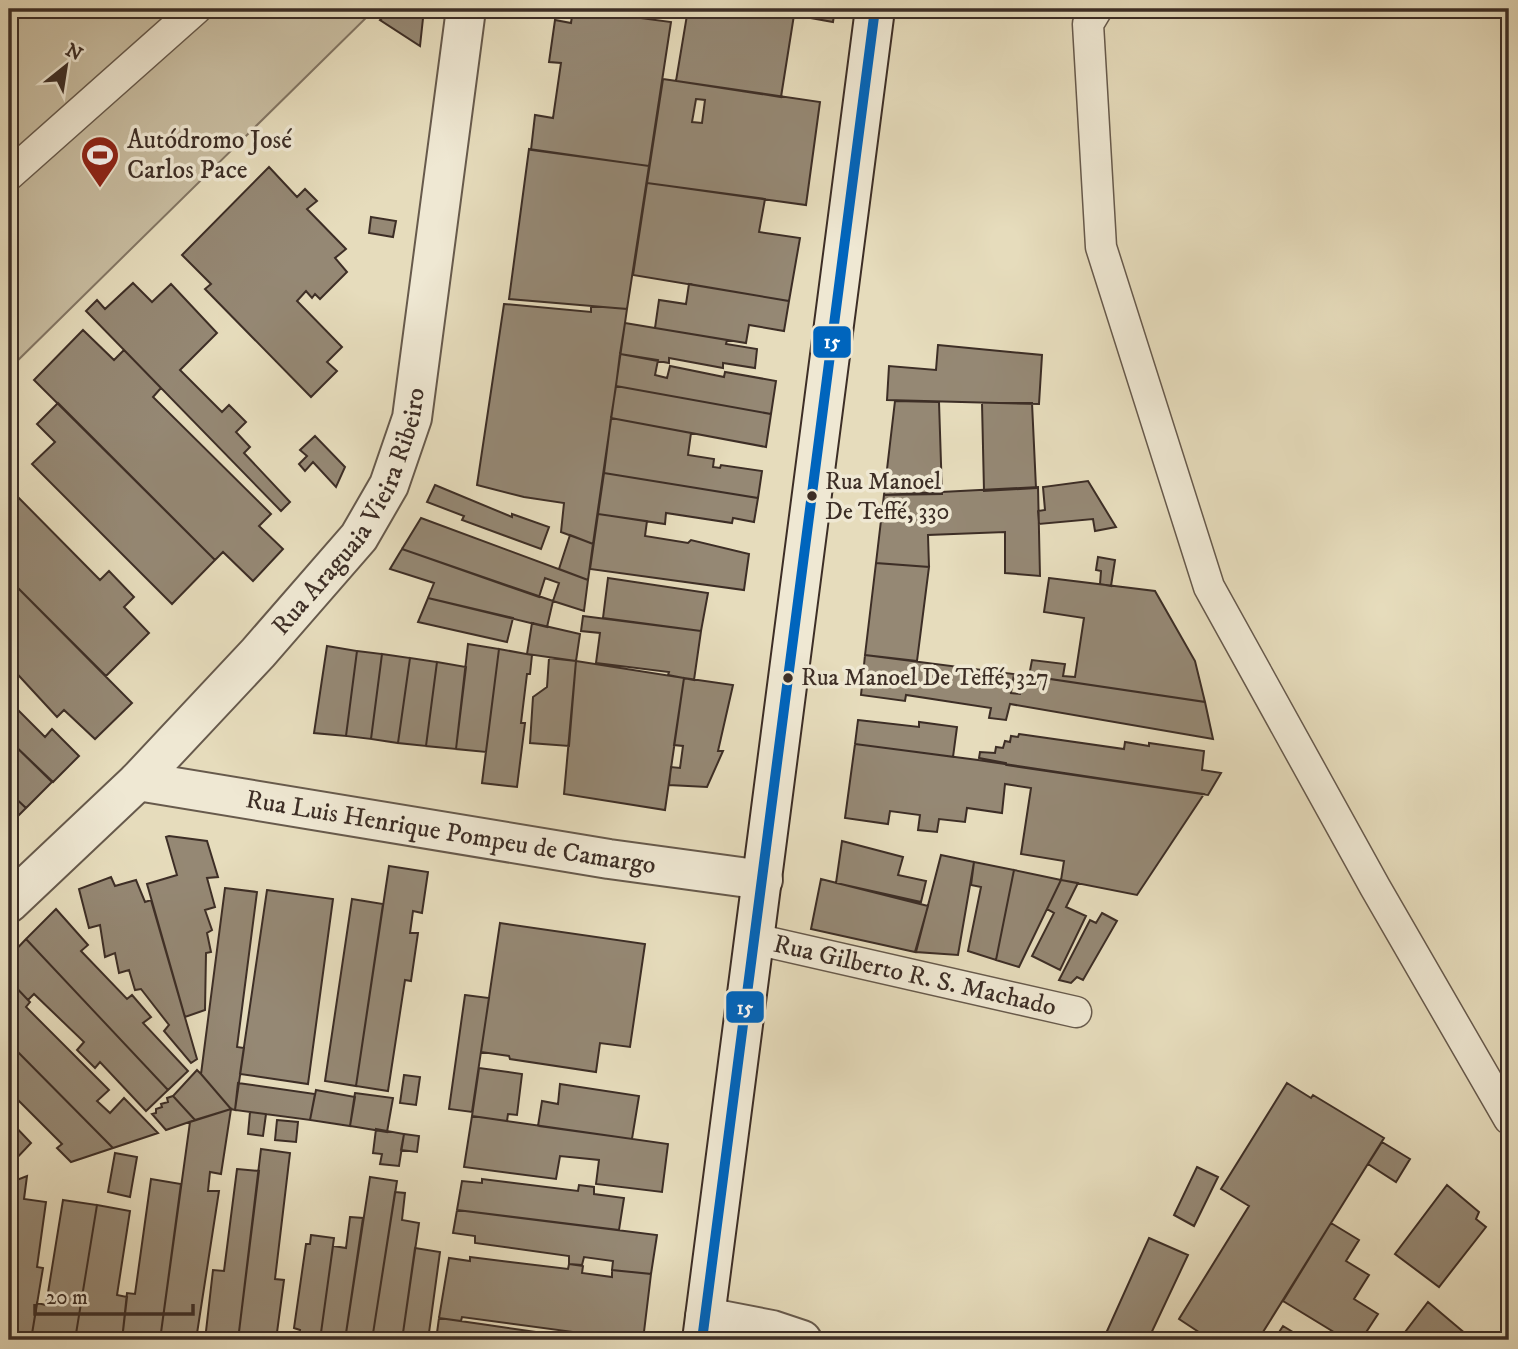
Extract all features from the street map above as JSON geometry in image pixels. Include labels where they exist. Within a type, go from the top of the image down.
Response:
[{"type":"street","name":"Rua Araguaia Vieira Ribeiro","points":[[9,902],[138,781],[258,653],[359,537],[389,485],[412,418],[466,9]]},
{"type":"street","points":[[802,1340],[772,1330],[703,1329],[875,9]]},
{"type":"street","name":"Rua Luis Henrique Pompeu de Camargo","points":[[138,781],[596,857],[762,880]]},
{"type":"lane","points":[[9,176],[196,9]]},
{"type":"lane","points":[[1097,9],[1088,24],[1101,247],[1209,587],[1375,887],[1509,1119]]},
{"type":"lane","name":"Rua Gilberto R. S. Machado","points":[[755,939],[1076,1012]]},
{"type":"shaded area","name":"Autódromo José Carlos Pace","points":[[9,9],[375,9],[9,369]]},
{"type":"building","points":[[391,9],[424,9],[420,46],[380,20]]},
{"type":"building","points":[[573,9],[671,22],[649,166],[531,150],[535,115],[553,118],[561,63],[549,62],[555,20],[571,23]]},
{"type":"building","points":[[688,9],[835,9],[833,22],[794,15],[781,97],[676,81]]},
{"type":"building","points":[[663,79],[820,102],[806,205],[647,183]],"holes":[[[696,99],[705,100],[702,123],[692,122]]]},
{"type":"building","points":[[529,149],[649,166],[627,309],[509,299]]},
{"type":"building","points":[[269,167],[297,197],[305,189],[317,201],[307,209],[346,249],[335,258],[347,272],[320,299],[315,294],[312,298],[306,291],[297,301],[342,347],[327,362],[337,371],[311,397],[205,289],[211,284],[182,255]]},
{"type":"building","points":[[647,183],[765,199],[759,232],[800,238],[789,301],[633,275]]},
{"type":"building","points":[[371,217],[396,221],[393,237],[369,233]]},
{"type":"building","points":[[133,283],[152,302],[171,284],[217,333],[180,370],[222,412],[229,405],[246,422],[236,432],[250,447],[244,453],[290,502],[281,511],[86,311],[97,300],[105,309]]},
{"type":"building","points":[[689,284],[789,301],[784,331],[749,325],[746,343],[655,328],[659,300],[686,304]]},
{"type":"building","points":[[504,304],[591,312],[591,306],[627,309],[593,544],[561,532],[564,503],[524,497],[477,485]]},
{"type":"building","points":[[625,323],[727,340],[726,344],[757,349],[755,368],[723,363],[723,368],[669,358],[669,363],[620,354]]},
{"type":"building","points":[[83,330],[114,360],[124,350],[161,388],[153,397],[271,514],[259,526],[283,549],[253,581],[223,552],[215,560],[34,380]]},
{"type":"building","points":[[938,345],[1042,355],[1039,404],[887,400],[889,366],[936,370]]},
{"type":"building","points":[[620,354],[658,360],[655,375],[667,378],[670,366],[724,377],[725,372],[776,381],[771,414],[616,386]]},
{"type":"building","points":[[616,386],[771,414],[766,447],[611,418]]},
{"type":"building","points":[[895,401],[939,402],[942,494],[884,495]]},
{"type":"building","points":[[58,403],[215,560],[172,604],[32,464],[55,442],[37,424]]},
{"type":"building","points":[[982,403],[1032,403],[1036,488],[984,491]]},
{"type":"building","points":[[611,418],[691,433],[688,455],[714,459],[713,467],[720,468],[721,465],[762,471],[758,498],[604,473]]},
{"type":"building","points":[[315,436],[345,467],[336,487],[313,462],[305,471],[299,464],[307,456],[300,450]]},
{"type":"building","points":[[604,473],[758,498],[754,522],[733,518],[732,523],[666,513],[665,524],[598,514]]},
{"type":"building","points":[[1088,481],[1116,527],[1095,531],[1093,519],[1039,524],[1038,511],[1045,510],[1043,487]]},
{"type":"building","points":[[435,485],[512,517],[512,514],[549,527],[541,549],[462,520],[464,516],[427,502]]},
{"type":"building","points":[[1038,487],[1040,576],[1005,573],[1005,532],[928,535],[929,567],[876,563],[884,495]]},
{"type":"building","points":[[9,488],[100,580],[109,571],[134,597],[124,607],[149,633],[106,676],[9,579]]},
{"type":"building","points":[[598,514],[647,521],[645,536],[688,543],[691,540],[749,554],[744,590],[590,569]]},
{"type":"building","points":[[421,518],[588,580],[584,611],[553,601],[559,583],[545,578],[539,597],[402,549]]},
{"type":"building","points":[[570,535],[593,544],[588,580],[559,569]]},
{"type":"building","points":[[402,549],[553,601],[547,627],[428,598],[434,583],[390,569]]},
{"type":"building","points":[[1098,557],[1115,560],[1111,586],[1100,584],[1101,571],[1096,570]]},
{"type":"building","points":[[876,563],[929,567],[917,661],[865,655]]},
{"type":"building","points":[[608,578],[708,593],[701,631],[603,618]]},
{"type":"building","points":[[1049,578],[1155,591],[1195,661],[1205,702],[1029,676],[1032,660],[1065,664],[1063,676],[1075,677],[1084,618],[1044,612]]},
{"type":"building","points":[[9,579],[132,703],[95,739],[64,710],[57,717],[9,665]]},
{"type":"building","points":[[428,598],[513,618],[507,642],[418,622]]},
{"type":"building","points":[[583,616],[701,631],[694,680],[668,675],[669,672],[596,663],[600,633],[581,631]]},
{"type":"building","points":[[532,623],[580,634],[576,661],[527,654]]},
{"type":"building","points":[[468,644],[499,649],[486,752],[456,749]]},
{"type":"building","points":[[327,646],[357,651],[346,736],[314,733]]},
{"type":"building","points":[[499,649],[532,655],[521,723],[525,723],[517,787],[482,783]]},
{"type":"building","points":[[357,651],[382,654],[371,739],[346,736]]},
{"type":"building","points":[[382,654],[410,658],[398,743],[371,739]]},
{"type":"building","points":[[865,655],[1014,674],[1011,693],[1020,694],[1023,675],[1205,702],[1213,739],[1010,704],[1006,720],[989,718],[991,708],[906,695],[905,701],[861,695]]},
{"type":"building","points":[[410,658],[437,662],[426,746],[398,743]]},
{"type":"building","points":[[549,658],[576,661],[569,746],[530,743],[533,697],[547,687]]},
{"type":"building","points":[[576,661],[684,678],[665,810],[564,794]]},
{"type":"building","points":[[437,662],[466,667],[456,749],[426,746]]},
{"type":"building","points":[[684,678],[733,685],[718,751],[723,751],[707,787],[669,785],[671,767],[680,768],[683,746],[674,745]]},
{"type":"building","points":[[9,701],[45,737],[52,729],[79,756],[53,782],[9,740]]},
{"type":"building","points":[[858,720],[919,727],[919,722],[957,727],[953,757],[855,744]]},
{"type":"building","points":[[1019,734],[1124,749],[1125,742],[1204,751],[1202,770],[1221,773],[1208,795],[1006,765],[979,758],[980,752],[995,753],[996,747],[1003,748],[1005,741],[1010,742],[1011,736],[1018,737]]},
{"type":"building","points":[[9,740],[52,782],[26,808],[9,792]]},
{"type":"building","points":[[855,744],[1204,794],[1137,895],[1061,880],[1064,861],[1021,854],[1031,788],[1005,784],[1002,813],[967,808],[965,822],[939,819],[937,832],[918,830],[920,815],[890,811],[888,824],[845,818]]},
{"type":"building","points":[[9,792],[26,808],[9,825]]},
{"type":"building","points":[[166,837],[207,841],[218,877],[207,878],[215,907],[205,910],[212,930],[207,933],[211,952],[206,953],[205,1010],[185,1017],[147,884],[177,875]]},
{"type":"building","points":[[842,841],[903,857],[898,875],[926,881],[921,902],[836,883]]},
{"type":"building","points":[[941,855],[974,862],[958,955],[916,952]]},
{"type":"building","points":[[974,862],[1014,870],[996,960],[968,951],[981,887],[971,885]]},
{"type":"building","points":[[389,866],[428,872],[422,913],[413,911],[410,933],[418,933],[411,981],[405,980],[388,1091],[356,1086]]},
{"type":"building","points":[[1014,870],[1061,880],[1019,967],[996,960]]},
{"type":"building","points":[[111,877],[115,886],[136,880],[145,902],[151,900],[197,1059],[191,1063],[164,1031],[169,1025],[141,989],[135,990],[129,970],[119,973],[115,953],[105,957],[100,925],[89,928],[79,889]]},
{"type":"building","points":[[821,879],[928,906],[915,952],[811,929]]},
{"type":"building","points":[[1061,880],[1078,883],[1066,907],[1086,916],[1060,970],[1032,956],[1054,913],[1047,909]]},
{"type":"building","points":[[225,888],[257,892],[237,1047],[244,1048],[235,1110],[231,1109],[201,1074]]},
{"type":"building","points":[[267,890],[333,899],[308,1084],[240,1074]]},
{"type":"building","points":[[352,899],[383,904],[356,1086],[325,1081]]},
{"type":"building","points":[[56,909],[88,945],[81,951],[127,999],[132,995],[151,1017],[143,1023],[188,1071],[168,1090],[26,939]]},
{"type":"building","points":[[1102,913],[1117,921],[1083,980],[1077,977],[1071,983],[1059,980],[1090,920],[1096,923]]},
{"type":"building","points":[[500,923],[645,944],[630,1047],[600,1043],[596,1072],[481,1052]]},
{"type":"building","points":[[26,939],[168,1090],[146,1111],[100,1062],[95,1068],[77,1050],[84,1042],[34,994],[28,1000],[9,980],[9,957]]},
{"type":"building","points":[[9,980],[30,1002],[26,1007],[109,1090],[97,1101],[110,1113],[124,1098],[158,1133],[113,1148],[9,1043]]},
{"type":"building","points":[[465,995],[489,998],[472,1112],[449,1109]]},
{"type":"building","points":[[9,1043],[113,1148],[71,1162],[57,1148],[62,1144],[9,1091]]},
{"type":"building","points":[[479,1068],[522,1074],[517,1115],[508,1114],[507,1121],[472,1116]]},
{"type":"building","points":[[197,1070],[231,1109],[195,1120],[173,1096]]},
{"type":"building","points":[[404,1075],[420,1077],[416,1105],[400,1103]]},
{"type":"building","points":[[238,1083],[315,1094],[310,1120],[235,1110]]},
{"type":"building","points":[[1287,1083],[1311,1098],[1313,1095],[1384,1138],[1258,1340],[1211,1340],[1179,1319],[1249,1206],[1221,1189]]},
{"type":"building","points":[[560,1084],[639,1096],[632,1139],[538,1126],[542,1101],[558,1104]]},
{"type":"building","points":[[316,1090],[355,1097],[350,1126],[310,1120]]},
{"type":"building","points":[[355,1093],[393,1098],[387,1132],[350,1126]]},
{"type":"building","points":[[173,1096],[195,1120],[166,1130],[152,1114],[162,1107],[161,1104],[168,1102],[167,1098]]},
{"type":"building","points":[[231,1109],[221,1174],[210,1172],[208,1191],[219,1191],[196,1340],[160,1340],[190,1122]]},
{"type":"building","points":[[250,1112],[266,1114],[263,1136],[248,1134]]},
{"type":"building","points":[[472,1116],[668,1144],[662,1192],[596,1184],[599,1160],[560,1156],[556,1179],[464,1167]]},
{"type":"building","points":[[9,1120],[31,1143],[14,1161],[9,1157]]},
{"type":"building","points":[[277,1120],[298,1122],[296,1142],[275,1140]]},
{"type":"building","points":[[376,1129],[404,1134],[399,1166],[380,1164],[382,1154],[373,1153]]},
{"type":"building","points":[[404,1134],[419,1136],[417,1152],[401,1150]]},
{"type":"building","points":[[1382,1142],[1410,1159],[1396,1182],[1368,1164]]},
{"type":"building","points":[[261,1149],[290,1153],[275,1279],[284,1280],[276,1340],[238,1340]]},
{"type":"building","points":[[115,1153],[137,1157],[130,1197],[108,1192]]},
{"type":"building","points":[[1197,1167],[1218,1177],[1194,1226],[1174,1215]]},
{"type":"building","points":[[237,1169],[259,1171],[238,1340],[205,1340],[213,1270],[224,1271]]},
{"type":"building","points":[[27,1176],[24,1199],[46,1202],[37,1267],[43,1268],[31,1340],[9,1340],[9,1183]]},
{"type":"building","points":[[370,1177],[397,1181],[372,1340],[345,1340]]},
{"type":"building","points":[[151,1179],[181,1184],[160,1340],[122,1340],[127,1293],[135,1294]]},
{"type":"building","points":[[482,1179],[578,1191],[579,1185],[594,1187],[594,1194],[624,1198],[619,1230],[457,1210],[462,1181],[482,1183]]},
{"type":"building","points":[[1447,1185],[1479,1212],[1476,1219],[1486,1227],[1439,1287],[1395,1254]]},
{"type":"building","points":[[395,1192],[405,1193],[402,1220],[419,1223],[402,1340],[372,1340]]},
{"type":"building","points":[[63,1200],[97,1205],[75,1340],[31,1340],[37,1303],[46,1305]]},
{"type":"building","points":[[97,1205],[130,1211],[117,1295],[127,1297],[122,1340],[75,1340]]},
{"type":"building","points":[[457,1210],[657,1235],[651,1274],[612,1270],[613,1261],[584,1257],[582,1265],[569,1264],[569,1256],[475,1243],[475,1236],[453,1233]]},
{"type":"building","points":[[350,1217],[363,1218],[345,1340],[320,1340],[333,1246],[346,1248]]},
{"type":"building","points":[[1331,1223],[1359,1240],[1346,1261],[1369,1275],[1354,1299],[1378,1314],[1361,1340],[1347,1340],[1283,1301]]},
{"type":"building","points":[[311,1235],[334,1238],[320,1340],[298,1340],[300,1330],[294,1328],[306,1244],[310,1244]]},
{"type":"building","points":[[1149,1238],[1188,1255],[1148,1340],[1103,1340]]},
{"type":"building","points":[[415,1248],[440,1252],[428,1340],[402,1340]]},
{"type":"building","points":[[470,1257],[568,1269],[569,1264],[583,1266],[582,1273],[612,1277],[612,1270],[651,1274],[643,1340],[596,1340],[596,1335],[462,1317],[461,1321],[439,1318],[449,1258],[470,1261]]},
{"type":"building","points":[[1428,1302],[1473,1340],[1399,1340]]},
{"type":"building","points":[[439,1318],[481,1324],[592,1340],[436,1340]]},
{"type":"building","points":[[1283,1326],[1306,1340],[1274,1340]]},
{"type":"transit line","name":"15","points":[[702,1340],[875,9]]},
{"type":"place","name":"Autódromo José Carlos Pace","points":[[100,189]]},
{"type":"place","name":"Rua Manoel De Teffé, 330","points":[[812,496]]},
{"type":"place","name":"Rua Manoel De Teffé, 327","points":[[788,678]]}]
